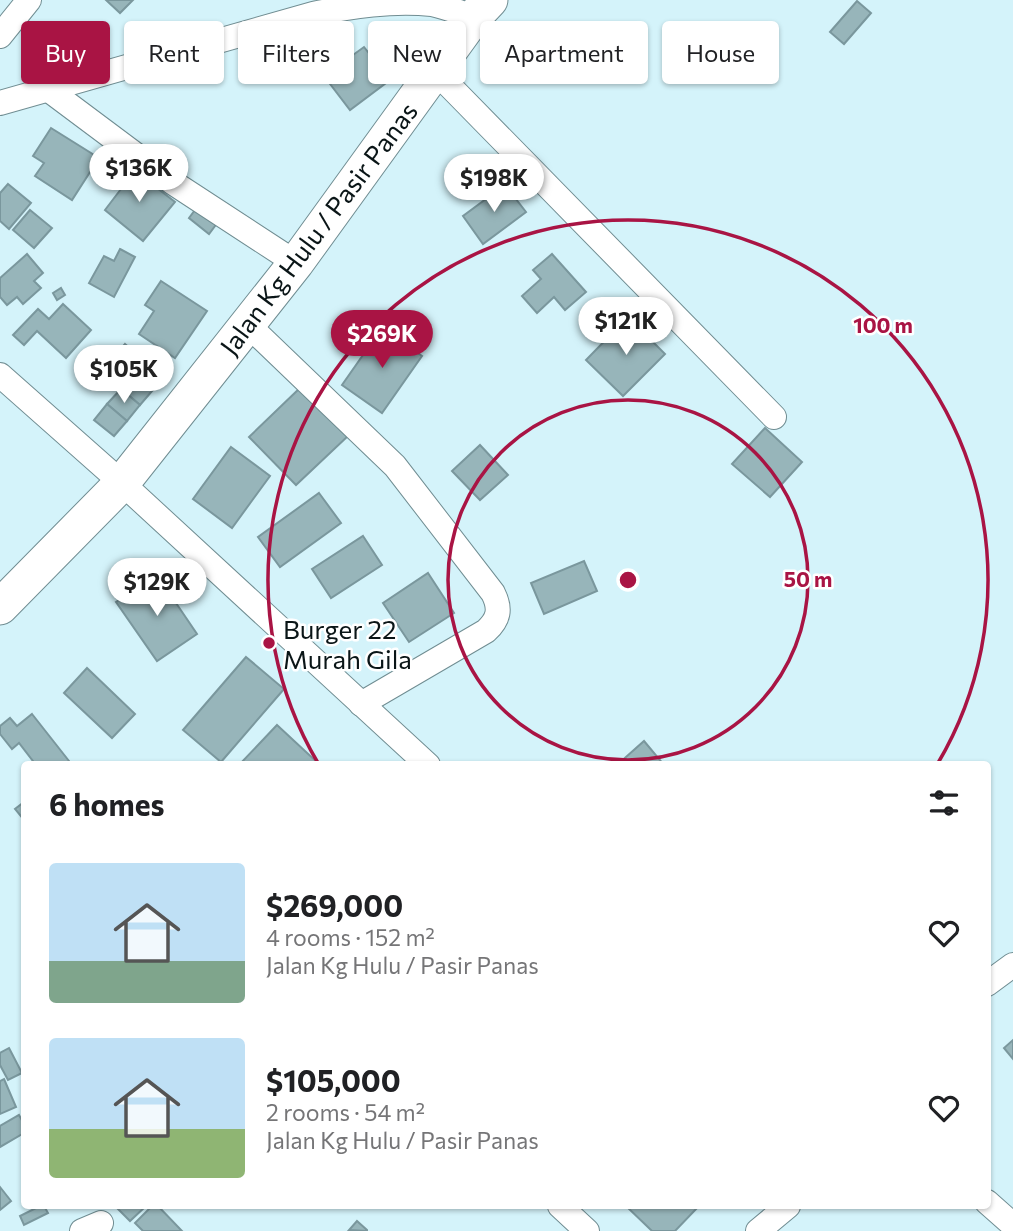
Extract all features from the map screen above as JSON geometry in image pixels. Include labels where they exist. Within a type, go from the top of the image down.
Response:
[{"type":"main road","name":"Jalan Kg Hulu / Pasir Panas","points":[[466,30],[482,9]]},
{"type":"main road","name":"Jalan Kg Hulu / Pasir Panas","points":[[0,607],[122,483],[296,263],[426,84]]},
{"type":"street","points":[[0,36],[29,0]]},
{"type":"street","points":[[0,103],[313,14],[357,5],[388,2],[482,9]]},
{"type":"street","points":[[448,84],[775,417]]},
{"type":"street","points":[[50,90],[172,182],[296,263]]},
{"type":"street","points":[[247,324],[396,466],[498,603],[499,613],[495,623],[486,631],[361,704]]},
{"type":"street","points":[[0,375],[122,483],[424,761]]},
{"type":"street","points":[[991,981],[1013,965]]},
{"type":"street","points":[[991,1206],[1013,1225]]},
{"type":"street","points":[[563,1209],[587,1231]]},
{"type":"street","points":[[758,1231],[784,1209]]},
{"type":"building","points":[[106,0],[133,0],[120,13]]},
{"type":"building","points":[[857,1],[871,13],[844,44],[830,32]]},
{"type":"building","points":[[364,47],[368,52],[368,84],[385,84],[350,110],[330,84],[354,84],[354,54]]},
{"type":"building","points":[[51,128],[99,158],[72,200],[35,176],[44,163],[33,156]]},
{"type":"building","points":[[130,167],[175,202],[143,241],[105,210],[121,189],[116,185]]},
{"type":"building","points":[[8,184],[31,203],[9,229],[0,221],[0,193]]},
{"type":"building","points":[[505,185],[526,212],[483,244],[463,216]]},
{"type":"building","points":[[198,206],[218,222],[209,234],[189,218]]},
{"type":"building","points":[[30,210],[52,228],[34,248],[13,230]]},
{"type":"building","points":[[120,249],[135,257],[114,297],[89,283],[104,256],[114,261]]},
{"type":"building","points":[[27,254],[43,273],[34,281],[41,288],[23,304],[17,297],[7,305],[0,297],[0,278]]},
{"type":"building","points":[[552,254],[586,292],[565,310],[554,297],[537,313],[522,296],[541,279],[533,270]]},
{"type":"building","points":[[161,281],[207,311],[175,358],[139,334],[154,311],[145,305]]},
{"type":"building","points":[[61,288],[65,295],[57,300],[53,293]]},
{"type":"building","points":[[63,304],[91,330],[66,358],[37,331],[24,345],[13,335],[38,309],[49,319]]},
{"type":"building","points":[[628,317],[665,354],[623,396],[586,360]]},
{"type":"building","points":[[382,328],[422,356],[382,413],[342,385]]},
{"type":"building","points":[[125,344],[164,377],[140,405],[101,372]]},
{"type":"building","points":[[301,387],[348,436],[296,485],[249,437]]},
{"type":"building","points":[[121,389],[140,405],[127,421],[107,404]]},
{"type":"building","points":[[107,404],[127,421],[114,436],[94,420]]},
{"type":"building","points":[[765,428],[802,462],[770,497],[732,464]]},
{"type":"building","points":[[480,445],[508,475],[480,500],[452,471]]},
{"type":"building","points":[[231,447],[270,476],[232,528],[193,499]]},
{"type":"building","points":[[319,493],[341,523],[280,567],[258,537]]},
{"type":"building","points":[[363,536],[382,565],[331,598],[312,569]]},
{"type":"building","points":[[584,561],[597,591],[544,614],[531,583]]},
{"type":"building","points":[[428,573],[454,613],[409,642],[383,603]]},
{"type":"building","points":[[157,575],[197,634],[157,661],[116,602]]},
{"type":"building","points":[[246,657],[284,689],[222,761],[183,730]]},
{"type":"building","points":[[87,668],[135,714],[112,738],[64,693]]},
{"type":"building","points":[[32,714],[69,761],[33,761],[19,743],[12,749],[0,734],[0,726],[10,718],[17,726]]},
{"type":"building","points":[[277,725],[316,761],[243,761]]},
{"type":"building","points":[[644,741],[661,761],[622,761]]},
{"type":"building","points":[[21,804],[21,816],[15,809]]},
{"type":"building","points":[[1013,1040],[1013,1059],[1004,1048]]},
{"type":"building","points":[[9,1048],[21,1074],[8,1080],[0,1065],[0,1053]]},
{"type":"building","points":[[4,1079],[16,1107],[0,1114],[0,1081]]},
{"type":"building","points":[[19,1115],[21,1135],[0,1147],[0,1126]]},
{"type":"building","points":[[0,1187],[11,1201],[0,1210]]},
{"type":"building","points":[[34,1209],[46,1209],[48,1213],[24,1225],[20,1216]]},
{"type":"building","points":[[118,1209],[143,1209],[130,1221]]},
{"type":"building","points":[[149,1209],[161,1209],[182,1231],[143,1231],[135,1223]]},
{"type":"building","points":[[629,1209],[696,1209],[675,1231],[652,1231]]},
{"type":"building","points":[[357,1221],[367,1230],[367,1231],[349,1230]]},
{"type":"place","name":"Burger 22 Murah Gila","points":[[269,643]]}]
